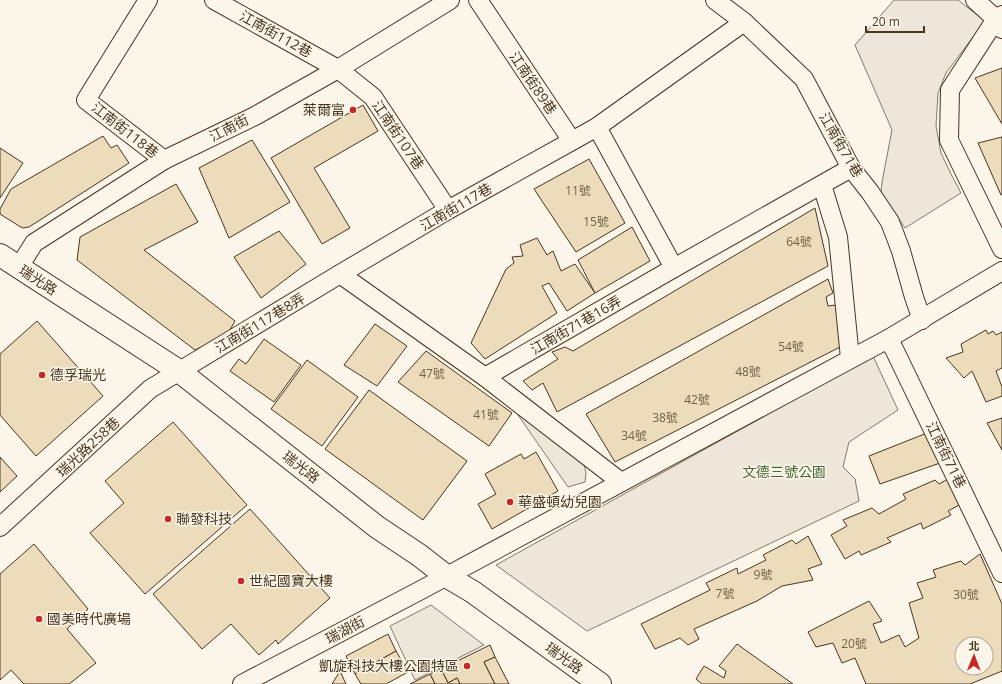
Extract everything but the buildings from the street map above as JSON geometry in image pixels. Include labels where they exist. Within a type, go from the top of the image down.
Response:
[{"type":"street","name":"江南街118巷","points":[[148,0],[86,100],[164,160]]},
{"type":"street","name":"江南街112巷","points":[[214,0],[338,69]]},
{"type":"street","name":"江南街","points":[[19,267],[34,243],[164,160],[244,121],[338,69],[450,0]]},
{"type":"street","name":"江南街89巷","points":[[478,0],[572,141]]},
{"type":"street","name":"江南街71巷","points":[[715,0],[744,22],[804,79],[851,168],[870,192],[890,222],[901,251],[922,320]]},
{"type":"street","points":[[975,0],[1000,21],[950,90],[949,140],[1002,249]]},
{"type":"street","points":[[572,141],[597,127],[744,22]]},
{"type":"street","name":"江南街107巷","points":[[338,69],[373,97],[448,210]]},
{"type":"street","points":[[597,127],[674,268]]},
{"type":"street","name":"江南街117巷","points":[[340,274],[448,210],[572,141]]},
{"type":"street","name":"江南街71巷16弄","points":[[485,377],[851,168]]},
{"type":"street","points":[[822,185],[838,237],[850,358]]},
{"type":"street","name":"瑞光路","points":[[0,255],[179,371],[377,527],[446,576],[473,592],[600,684]]},
{"type":"street","points":[[446,576],[850,358],[888,339],[1002,271]]},
{"type":"street","points":[[340,274],[485,377],[621,482]]},
{"type":"street","name":"江南街117巷8弄","points":[[179,371],[340,274]]},
{"type":"street","name":"江南街71巷","points":[[888,339],[894,348],[1002,573]]},
{"type":"street","name":"瑞光路258巷","points":[[0,527],[150,389],[179,371]]},
{"type":"street","name":"瑞湖街","points":[[242,684],[446,576]]},
{"type":"green space","points":[[894,0],[958,0],[985,21],[946,73],[938,93],[936,126],[941,153],[961,193],[905,228],[881,192],[892,130],[855,45]]},
{"type":"green space","name":"文德三號公園","points":[[873,356],[898,410],[849,442],[843,467],[855,479],[859,501],[587,631],[496,565]]},
{"type":"shaded area","points":[[523,412],[584,464],[586,473],[585,482],[568,487],[518,415]]},
{"type":"shaded area","points":[[431,605],[484,645],[415,680],[390,626]]},
{"type":"place","name":"萊爾富","points":[[353,110]]},
{"type":"place","name":"德孚瑞光","points":[[42,375]]},
{"type":"place","name":"華盛頓幼兒園","points":[[510,502]]},
{"type":"place","name":"聯發科技","points":[[168,519]]},
{"type":"place","name":"世紀國寶大樓","points":[[241,581]]},
{"type":"place","name":"國美時代廣場","points":[[39,619]]},
{"type":"place","name":"凱旋科技大樓公園特區","points":[[467,666]]}]
